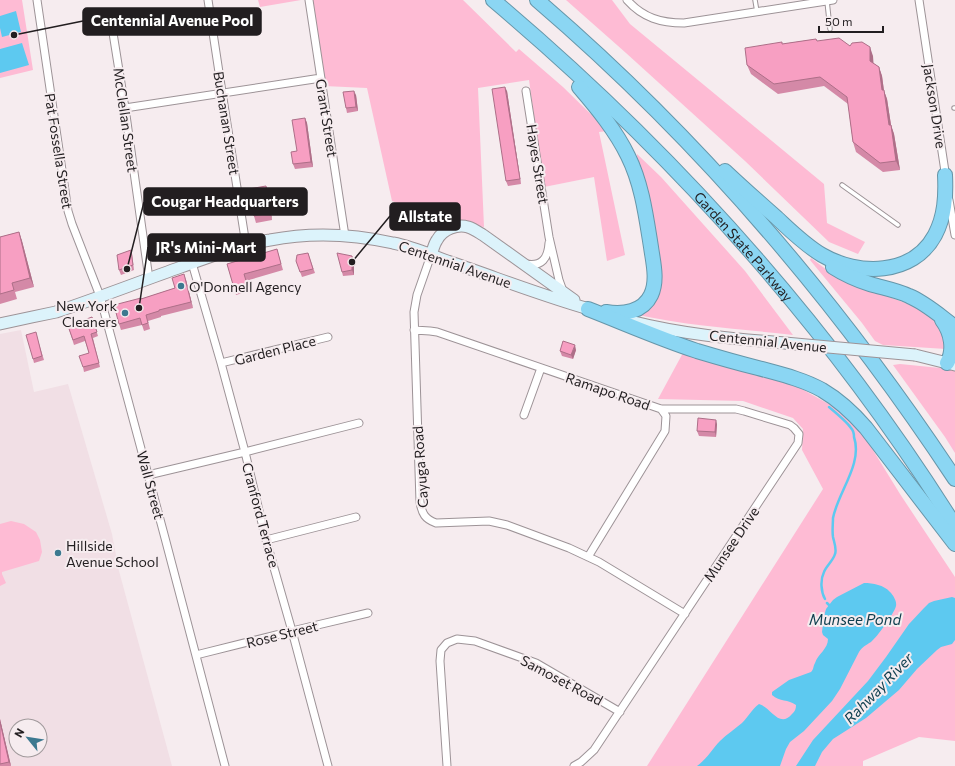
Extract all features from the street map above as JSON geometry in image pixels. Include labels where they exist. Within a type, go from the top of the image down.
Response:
[{"type":"highway","name":"Garden State Parkway","points":[[493,0],[567,65],[645,140],[755,257],[857,384],[906,452],[955,526]]},
{"type":"highway","name":"Garden State Parkway","points":[[537,0],[622,78],[715,172],[751,212],[800,269],[849,330],[882,374],[955,479]]},
{"type":"highway","points":[[514,18],[568,74],[607,123],[629,157],[641,192],[654,268],[654,283],[651,294],[641,306],[631,312],[610,313],[588,309]]},
{"type":"highway","points":[[622,78],[823,260],[842,272],[864,282],[907,295],[920,301],[955,328]]},
{"type":"highway","points":[[799,238],[824,256],[840,263],[855,267],[871,269],[886,268],[906,262],[917,256],[922,251],[932,240],[938,228],[944,208],[946,192],[945,175]]},
{"type":"highway","points":[[588,309],[673,343],[797,379],[814,386],[830,396],[852,413],[866,428],[955,544]]},
{"type":"highway","points":[[932,309],[949,330],[953,345],[953,359]]},
{"type":"main road","points":[[431,255],[437,239],[444,232],[452,228],[463,226],[473,229],[564,294],[588,309]]},
{"type":"main road","name":"Centennial Avenue","points":[[0,324],[50,313],[246,245],[291,237],[323,235],[377,240],[414,248],[588,309],[633,322],[724,338],[953,359]]},
{"type":"street","name":"Pat Fossella Street","points":[[36,0],[66,205],[100,296]]},
{"type":"street","name":"Buchanan Street","points":[[208,0],[246,245]]},
{"type":"street","name":"Grant Street","points":[[309,0],[346,236]]},
{"type":"street","points":[[628,0],[644,14],[657,20],[670,23],[684,23],[830,0]]},
{"type":"street","name":"Jackson Drive","points":[[919,0],[955,235]]},
{"type":"street","name":"McClellan Street","points":[[113,33],[149,279]]},
{"type":"street","points":[[125,108],[321,78]]},
{"type":"street","name":"Hayes Street","points":[[526,91],[549,237],[559,280],[564,294]]},
{"type":"street","name":"Hayes Street","points":[[522,263],[527,265],[536,265],[543,261],[547,254],[549,237]]},
{"type":"street","name":"Cayuga Road","points":[[431,255],[415,301],[414,312],[420,502],[421,510],[425,516],[430,521],[436,523],[489,521],[507,525],[569,548],[599,562],[685,614]]},
{"type":"street","name":"Cranford Terrace","points":[[192,263],[221,363],[266,540],[328,766]]},
{"type":"street","name":"Wall Street","points":[[100,296],[225,766]]},
{"type":"street","name":"Ramapo Road","points":[[414,330],[437,332],[661,409],[666,416],[664,430],[588,557]]},
{"type":"street","name":"Garden Place","points":[[221,363],[328,337]]},
{"type":"street","points":[[524,415],[541,368]]},
{"type":"street","name":"Munsee Drive","points":[[574,766],[581,762],[594,750],[798,443],[799,434],[790,425],[744,410],[661,409]]},
{"type":"street","points":[[148,475],[359,423]]},
{"type":"street","points":[[266,540],[356,517]]},
{"type":"street","name":"Rose Street","points":[[196,655],[368,613]]},
{"type":"street","name":"Samoset Road","points":[[447,766],[440,661],[441,650],[447,643],[457,639],[475,641],[536,663],[620,712]]},
{"type":"lane","points":[[756,0],[757,12]]},
{"type":"lane","points":[[830,0],[830,28]]},
{"type":"lane","points":[[842,185],[898,225]]},
{"type":"shaded area","points":[[0,0],[22,0],[33,70],[0,78]]},
{"type":"shaded area","points":[[258,0],[301,0],[260,7]]},
{"type":"shaded area","points":[[310,0],[463,0],[516,52],[519,49],[563,87],[608,131],[599,132],[625,255],[607,261],[594,177],[544,187],[529,80],[478,88],[484,227],[451,222],[392,201],[367,88],[324,86]]},
{"type":"shaded area","points":[[566,0],[612,0],[630,24],[824,184],[827,223],[865,242],[858,254],[829,242],[745,161]]},
{"type":"shaded area","points":[[637,154],[661,177],[745,271],[793,335],[696,325],[638,315],[654,298],[637,167]]},
{"type":"shaded area","points":[[811,258],[843,280],[919,308],[936,320],[943,330],[946,349],[883,345],[875,341],[810,260]]},
{"type":"shaded area","name":"Hillside Avenue School","points":[[21,330],[34,392],[68,384],[112,534],[119,571],[172,766],[0,766],[0,334]]},
{"type":"shaded area","points":[[684,351],[800,388],[834,407],[860,429],[900,494],[955,577],[955,741],[919,737],[863,761],[863,766],[647,766],[823,489],[802,450],[803,429],[793,418],[743,401],[658,399]]},
{"type":"shaded area","points":[[900,364],[955,371],[955,453],[893,365]]},
{"type":"shaded area","points":[[11,521],[24,524],[36,532],[40,540],[42,552],[39,561],[2,572],[6,583],[0,586],[0,524]]},
{"type":"water","points":[[16,11],[21,32],[2,37],[0,16]]},
{"type":"water","points":[[22,43],[29,65],[0,73],[0,49]]},
{"type":"water","name":"Munsee Pond","points":[[864,583],[878,585],[888,590],[895,600],[895,610],[871,642],[860,650],[840,689],[832,701],[804,731],[790,742],[780,766],[697,766],[725,736],[742,723],[759,704],[779,718],[787,718],[793,713],[796,709],[796,705],[775,697],[772,695],[772,692],[789,680],[812,671],[816,660],[828,643],[828,639],[822,632],[826,609],[837,597]]},
{"type":"water","name":"Rahway River","points":[[952,597],[955,598],[955,640],[952,644],[941,647],[937,650],[917,669],[899,690],[866,718],[833,739],[822,752],[815,766],[796,766],[813,740],[868,681],[909,624],[929,603]]},
{"type":"building","points":[[839,38],[850,46],[852,43],[862,42],[870,47],[870,61],[879,67],[889,125],[891,125],[896,161],[880,163],[853,142],[847,97],[820,77],[774,84],[747,65],[745,48],[782,42],[782,44],[816,39],[817,41]]},
{"type":"building","points":[[505,87],[520,179],[506,181],[492,89]]},
{"type":"building","points":[[354,91],[356,107],[346,108],[343,92]]},
{"type":"building","points":[[305,118],[311,162],[293,164],[291,152],[297,151],[292,120]]},
{"type":"building","points":[[266,186],[270,213],[254,216],[249,189]]},
{"type":"building","points":[[19,232],[30,278],[12,283],[14,290],[0,294],[0,237]]},
{"type":"building","points":[[277,249],[281,264],[244,274],[247,284],[234,288],[227,264]]},
{"type":"building","points":[[131,250],[133,265],[119,270],[117,255]]},
{"type":"building","points":[[308,253],[313,269],[300,272],[296,261],[297,255]]},
{"type":"building","points":[[337,253],[352,256],[352,270],[342,272]]},
{"type":"building","points":[[184,274],[191,302],[146,315],[148,323],[142,325],[140,318],[119,324],[114,305],[141,299],[175,288],[172,278]]},
{"type":"building","points":[[92,317],[97,332],[91,334],[99,363],[83,367],[79,356],[89,353],[84,336],[73,340],[68,326]]},
{"type":"building","points":[[36,332],[42,356],[33,359],[26,335]]},
{"type":"building","points":[[563,341],[575,345],[571,355],[560,351]]},
{"type":"building","points":[[698,418],[716,420],[715,432],[697,431]]},
{"type":"building","points":[[0,722],[9,762],[0,764]]},
{"type":"waterway","points":[[825,599],[822,589],[822,579],[825,570],[836,552],[833,535],[833,518],[853,468],[856,447],[852,429],[829,407]]},
{"type":"place","name":"Centennial Avenue Pool","points":[[14,35]]},
{"type":"place","name":"Allstate","points":[[352,262]]},
{"type":"place","name":"Cougar Headquarters","points":[[127,269]]},
{"type":"place","name":"O'Donnell Agency","points":[[181,286]]},
{"type":"place","name":"JR's Mini-Mart","points":[[139,308]]},
{"type":"place","name":"New York Cleaners","points":[[125,313]]},
{"type":"place","name":"Hillside Avenue School","points":[[58,553]]}]
